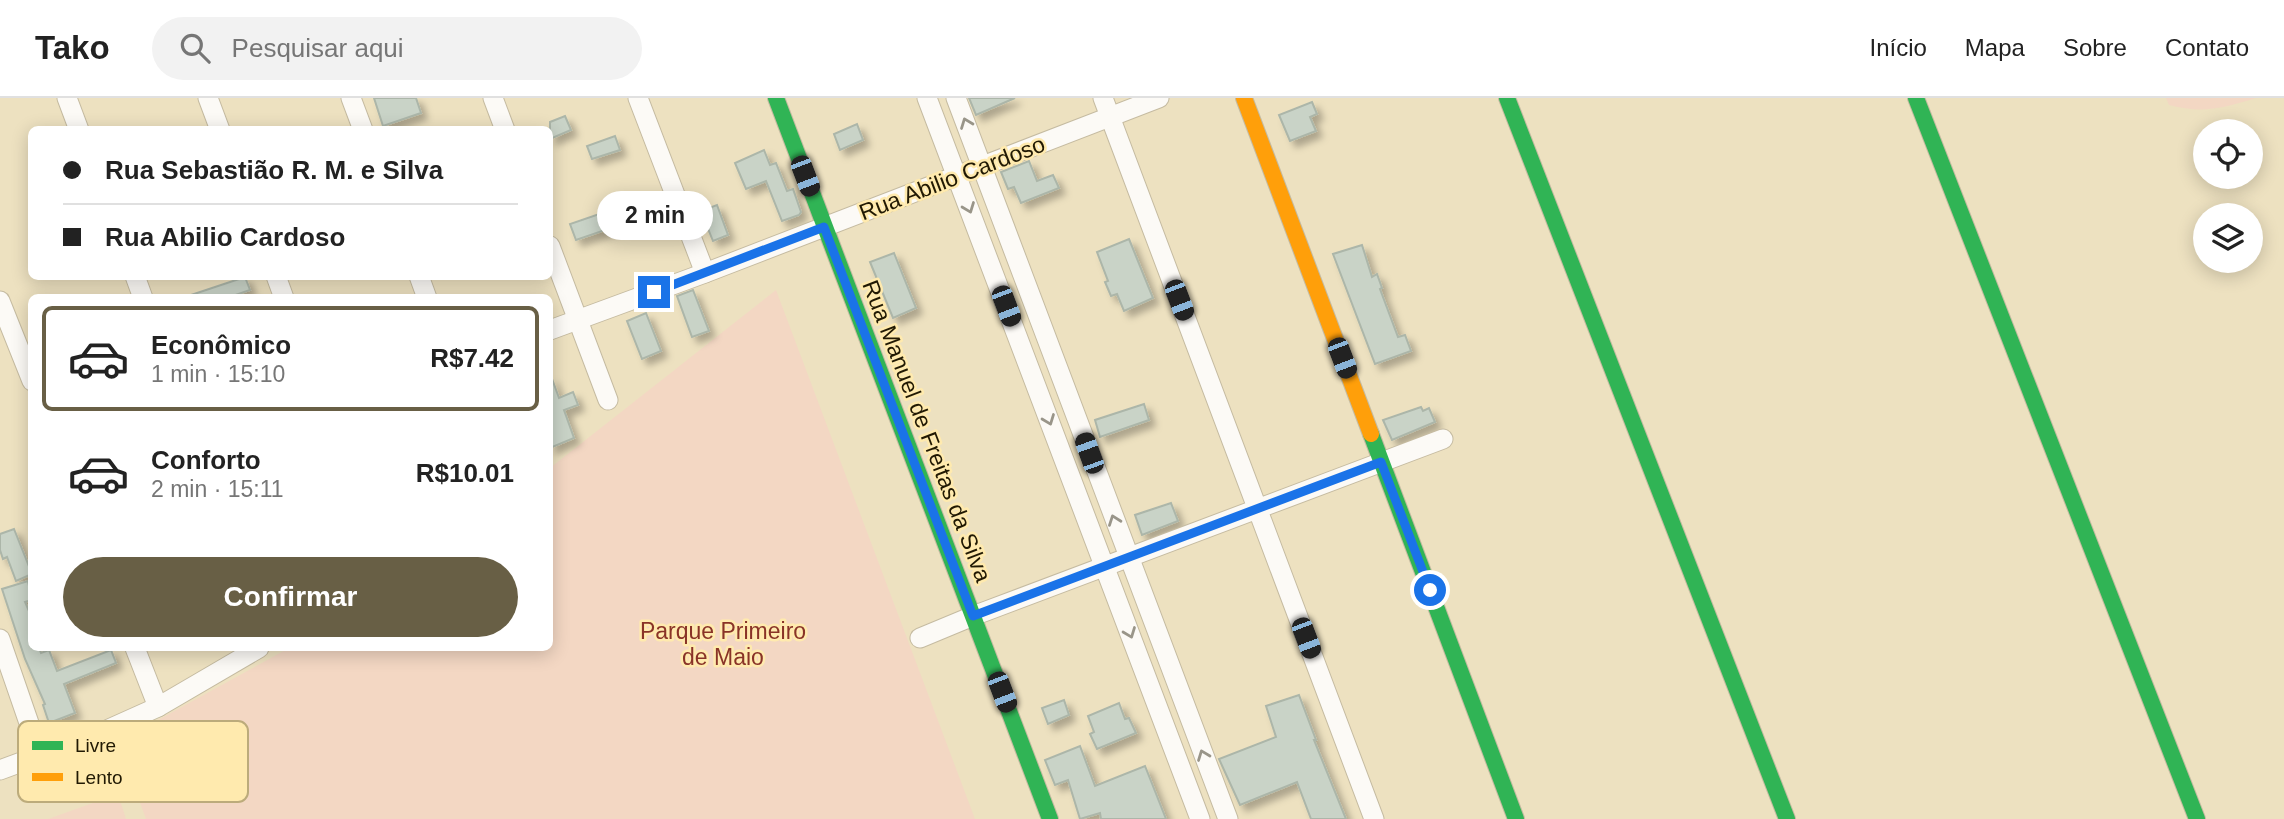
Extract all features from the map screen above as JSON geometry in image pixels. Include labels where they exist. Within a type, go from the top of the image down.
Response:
[{"type":"street","points":[[67,98],[78,126]]},
{"type":"street","points":[[208,98],[218,126]]},
{"type":"street","points":[[351,98],[362,126]]},
{"type":"street","points":[[493,98],[504,126]]},
{"type":"street","points":[[638,98],[705,273]]},
{"type":"street","name":"Rua Manuel de Freitas da Silva","points":[[776,98],[1050,819]]},
{"type":"street","points":[[928,98],[1200,819]]},
{"type":"street","points":[[956,98],[1228,819]]},
{"type":"street","points":[[1103,98],[1374,819]]},
{"type":"street","name":"Rua Abilio Cardoso","points":[[553,329],[1158,98]]},
{"type":"street","points":[[1244,98],[1516,819]]},
{"type":"street","points":[[1507,98],[1787,819]]},
{"type":"street","points":[[1916,98],[2197,819]]},
{"type":"street","points":[[553,254],[608,400]]},
{"type":"street","points":[[1,304],[28,371]]},
{"type":"street","points":[[920,638],[1443,439]]},
{"type":"street","points":[[2,649],[28,721]]},
{"type":"street","points":[[136,651],[158,707]]},
{"type":"street","points":[[127,721],[158,707],[254,651]]},
{"type":"street","points":[[0,770],[18,763]]},
{"type":"green space","points":[[2166,98],[2256,98],[2223,107],[2192,109],[2169,105]]},
{"type":"green space","name":"Parque Primeiro de Maio","points":[[776,290],[975,819],[146,819],[140,802],[248,802],[248,721],[156,721],[284,651],[553,651],[553,466]]},
{"type":"green space","points":[[96,802],[121,802],[126,819],[48,819]]},
{"type":"building","points":[[374,98],[416,98],[421,113],[383,126]]},
{"type":"building","points":[[969,98],[1015,98],[976,115]]},
{"type":"building","points":[[1312,102],[1317,114],[1310,117],[1316,131],[1290,141],[1279,115]]},
{"type":"building","points":[[565,116],[571,130],[553,138],[553,126],[550,126],[550,122]]},
{"type":"building","points":[[857,124],[863,140],[840,150],[834,134]]},
{"type":"building","points":[[615,136],[620,150],[592,159],[587,146]]},
{"type":"building","points":[[764,150],[770,165],[776,163],[787,191],[793,189],[801,212],[799,215],[782,221],[766,181],[746,189],[735,163]]},
{"type":"building","points":[[1029,161],[1037,181],[1053,175],[1059,188],[1021,203],[1014,187],[1008,189],[1001,172]]},
{"type":"building","points":[[717,205],[728,235],[713,241],[701,211]]},
{"type":"building","points":[[608,211],[614,227],[576,240],[570,224]]},
{"type":"building","points":[[1129,239],[1153,298],[1124,311],[1117,294],[1111,296],[1097,252]]},
{"type":"building","points":[[1362,245],[1372,277],[1377,274],[1398,337],[1405,335],[1411,351],[1375,364],[1333,254]]},
{"type":"building","points":[[894,253],[916,308],[893,318],[870,262]]},
{"type":"building","points":[[236,280],[246,280],[250,290],[238,294],[194,294]]},
{"type":"building","points":[[693,290],[709,331],[692,337],[677,296]]},
{"type":"building","points":[[646,313],[661,351],[642,359],[627,321]]},
{"type":"building","points":[[553,382],[559,398],[573,392],[578,405],[564,410],[574,438],[553,447]]},
{"type":"building","points":[[1144,404],[1149,420],[1100,437],[1095,420]]},
{"type":"building","points":[[1421,407],[1423,411],[1429,408],[1435,422],[1392,440],[1383,420]]},
{"type":"building","points":[[1171,503],[1178,521],[1142,535],[1135,515]]},
{"type":"building","points":[[14,529],[28,564],[28,576],[16,581],[7,557],[3,559],[0,534]]},
{"type":"building","points":[[28,581],[28,601],[25,602],[28,609],[28,651],[49,651],[57,671],[111,651],[116,663],[64,684],[75,713],[48,721],[43,705],[45,704],[25,659],[2,589]]},
{"type":"building","points":[[1299,695],[1346,819],[1311,819],[1297,782],[1240,805],[1219,759],[1276,737],[1266,706]]},
{"type":"building","points":[[1064,700],[1069,715],[1048,724],[1042,708]]},
{"type":"building","points":[[1119,703],[1125,719],[1129,718],[1136,733],[1097,749],[1090,734],[1094,732],[1088,716]]},
{"type":"building","points":[[1080,746],[1095,786],[1145,766],[1166,819],[1101,819],[1100,813],[1080,819],[1068,780],[1055,785],[1045,760]]},
{"type":"traffic: fast","points":[[776,98],[1050,819]]},
{"type":"traffic: fast","points":[[1507,98],[1787,819]]},
{"type":"traffic: fast","points":[[1916,98],[2197,819]]},
{"type":"traffic: fast","points":[[1371,434],[1516,819]]},
{"type":"traffic: slow","points":[[1244,98],[1371,434]]},
{"type":"route","points":[[654,292],[824,227],[973,616],[1381,462],[1430,590]]}]
